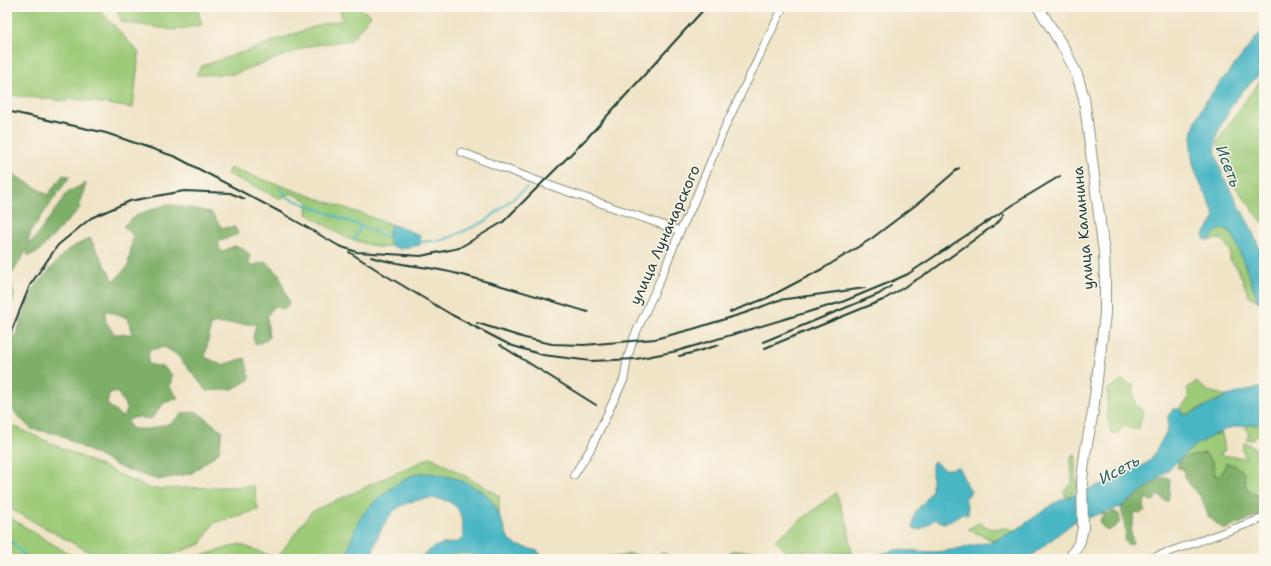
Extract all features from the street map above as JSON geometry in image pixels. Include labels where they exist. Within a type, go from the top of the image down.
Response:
[{"type":"main road","name":"улица Калинина","points":[[1038,7],[1078,75],[1084,98],[1104,253],[1104,314],[1093,412],[1082,480],[1083,528],[1080,541],[1070,559]]},
{"type":"street","name":"улица Луначарского","points":[[574,474],[590,450],[624,379],[627,360],[634,337],[725,127],[783,7]]},
{"type":"street","points":[[461,152],[543,183],[680,231]]},
{"type":"street","points":[[1149,559],[1264,518]]},
{"type":"green space","points":[[7,7],[97,7],[139,53],[133,108],[69,98],[68,101],[7,95]]},
{"type":"green space","points":[[115,7],[197,7],[202,25],[174,30],[122,22]]},
{"type":"green space","points":[[339,7],[356,7],[371,15],[351,40],[310,46],[234,74],[196,75],[202,66],[322,24],[343,20]]},
{"type":"green space","points":[[1264,76],[1264,224],[1230,180],[1217,142]]},
{"type":"green space","points":[[7,166],[18,177],[48,195],[63,175],[70,176],[31,231],[28,243],[33,241],[68,192],[86,183],[79,209],[38,252],[28,256],[27,250],[10,277],[14,295],[13,302],[7,299],[7,240],[10,217],[7,212]]},
{"type":"green space","points":[[230,168],[391,224],[388,236],[391,246],[381,248],[348,239],[307,214],[308,201],[290,193],[281,199],[227,174]]},
{"type":"green space","points":[[168,204],[211,212],[222,228],[235,227],[238,234],[218,242],[221,252],[234,246],[242,248],[250,255],[249,266],[266,262],[279,274],[289,303],[284,310],[274,306],[267,316],[269,338],[256,345],[253,338],[256,324],[211,324],[205,357],[222,365],[245,358],[250,379],[233,389],[207,391],[176,354],[164,347],[149,350],[148,364],[164,367],[172,375],[170,387],[178,398],[164,403],[151,419],[136,417],[127,421],[132,429],[149,429],[171,423],[183,413],[197,412],[222,431],[219,452],[192,473],[158,480],[119,467],[58,434],[31,429],[7,405],[7,369],[15,337],[33,289],[67,250],[90,238],[114,281],[128,266],[133,235],[123,226],[138,214]],"holes":[[[105,310],[128,318],[133,334],[114,334],[106,322]],[[110,392],[118,393],[128,410],[122,417],[107,404]]]},
{"type":"green space","points":[[1223,228],[1229,230],[1234,238],[1259,302],[1249,296],[1238,269],[1230,260],[1230,250],[1221,239],[1210,240],[1217,230]]},
{"type":"green space","points":[[1122,380],[1134,386],[1134,400],[1137,406],[1143,411],[1139,428],[1132,429],[1123,426],[1117,434],[1111,432],[1107,415],[1108,389]]},
{"type":"green space","points":[[1196,382],[1208,391],[1227,396],[1185,415],[1180,409],[1189,398],[1187,388]]},
{"type":"green space","points":[[7,423],[151,489],[254,486],[258,510],[214,523],[201,544],[159,559],[102,559],[7,507]]},
{"type":"green space","points":[[1264,423],[1264,434],[1260,433],[1252,440],[1246,439],[1249,434],[1246,428],[1247,425]]},
{"type":"green space","points":[[1222,433],[1225,450],[1219,455],[1246,458],[1242,449],[1245,442],[1255,448],[1257,458],[1264,459],[1264,480],[1259,483],[1263,499],[1246,488],[1244,472],[1214,476],[1213,463],[1205,453],[1179,459],[1205,440]]},
{"type":"green space","points":[[1205,453],[1213,463],[1215,476],[1222,473],[1226,463],[1234,465],[1244,472],[1246,488],[1263,499],[1264,513],[1224,530],[1208,516],[1201,497],[1184,476],[1183,469],[1177,468],[1179,459]]},
{"type":"green space","points":[[1074,454],[1076,456],[1075,474],[1078,487],[1070,496],[1065,496],[1064,490],[1072,484],[1071,457]]},
{"type":"green space","points":[[431,457],[499,495],[499,514],[486,494],[465,482],[429,473],[418,473],[410,476],[378,499],[352,537],[346,559],[192,559],[239,544],[277,558],[311,512]]},
{"type":"green space","points":[[1168,477],[1170,479],[1168,501],[1163,500],[1161,497],[1156,495],[1155,500],[1151,501],[1146,498],[1144,504],[1145,510],[1140,514],[1135,512],[1131,531],[1133,543],[1128,545],[1124,540],[1126,532],[1121,507],[1158,479]]},
{"type":"green space","points":[[836,493],[848,526],[852,554],[817,551],[786,551],[775,540]]},
{"type":"green space","points":[[1113,511],[1119,514],[1120,522],[1115,527],[1107,531],[1099,523],[1103,514]]},
{"type":"green space","points":[[7,516],[77,559],[7,559]]},
{"type":"green space","points":[[979,523],[991,529],[1004,528],[1016,530],[994,541],[968,529]]},
{"type":"green space","points":[[730,551],[754,551],[764,557],[753,559],[604,559],[609,556],[615,557],[630,554],[646,557],[663,553],[673,557],[710,558],[726,556]]},
{"type":"water","points":[[1264,29],[1264,70],[1242,92],[1232,105],[1216,137],[1215,148],[1223,176],[1251,228],[1264,259],[1264,311],[1259,302],[1234,237],[1229,230],[1223,229],[1218,231],[1210,240],[1205,240],[1203,236],[1215,217],[1196,174],[1191,151],[1195,122],[1201,110],[1209,97]]},
{"type":"water","points":[[391,224],[420,235],[420,245],[400,249],[391,246],[388,236]]},
{"type":"water","points":[[1255,388],[1264,388],[1264,423],[1229,428],[1193,447],[1158,479],[1121,507],[1074,522],[1027,559],[850,559],[873,556],[895,550],[936,552],[994,541],[1016,530],[1056,502],[1126,474],[1147,463],[1152,458],[1168,429],[1168,416],[1173,409],[1180,409],[1183,414],[1188,415],[1227,396]]},
{"type":"water","points":[[934,461],[945,469],[958,467],[971,492],[965,499],[968,515],[961,514],[952,521],[943,523],[935,519],[920,530],[913,528],[915,512],[932,490],[932,465]]},
{"type":"water","points":[[418,473],[429,473],[453,478],[465,482],[486,494],[499,514],[509,540],[517,545],[538,551],[544,559],[474,559],[472,555],[469,554],[454,554],[446,559],[419,559],[434,547],[459,541],[463,537],[461,517],[456,507],[450,502],[442,500],[424,499],[406,504],[393,512],[385,522],[379,534],[371,559],[346,559],[352,537],[361,517],[375,501],[392,487]]},
{"type":"water","points":[[780,555],[795,555],[829,559],[753,559]]},
{"type":"waterway","points":[[419,242],[444,240],[486,221],[527,187]]},
{"type":"waterway","points":[[279,189],[289,198],[361,226],[354,240]]},
{"type":"waterway","points":[[361,226],[391,239]]},
{"type":"waterway","points":[[7,537],[28,559]]},
{"type":"railway","points":[[592,7],[614,7]]},
{"type":"railway","points":[[7,111],[106,133],[176,157],[282,213],[339,246],[357,252],[421,256],[459,248],[503,222],[587,138],[706,7]]},
{"type":"railway","points":[[730,312],[767,298],[824,268],[871,239],[921,201],[959,168]]},
{"type":"railway","points":[[349,252],[452,315],[510,345],[543,355],[591,361],[636,359],[677,351],[842,302],[888,283],[908,274],[1012,205],[1060,176]]},
{"type":"railway","points":[[7,352],[11,332],[30,285],[58,245],[91,218],[130,201],[184,191],[230,193],[245,199]]},
{"type":"railway","points":[[765,348],[883,300],[934,269],[997,223],[1004,214]]},
{"type":"railway","points":[[371,257],[458,274],[507,287],[588,312]]},
{"type":"railway","points":[[763,342],[879,294],[891,286]]},
{"type":"railway","points":[[477,323],[525,338],[552,344],[584,345],[655,339],[748,312],[779,300],[865,288]]},
{"type":"railway","points":[[500,345],[596,405]]},
{"type":"railway","points":[[679,356],[719,345]]},
{"type":"water label","name":"Исеть","points":[[1229,166]]},
{"type":"water label","name":"Исеть","points":[[1119,469]]}]
